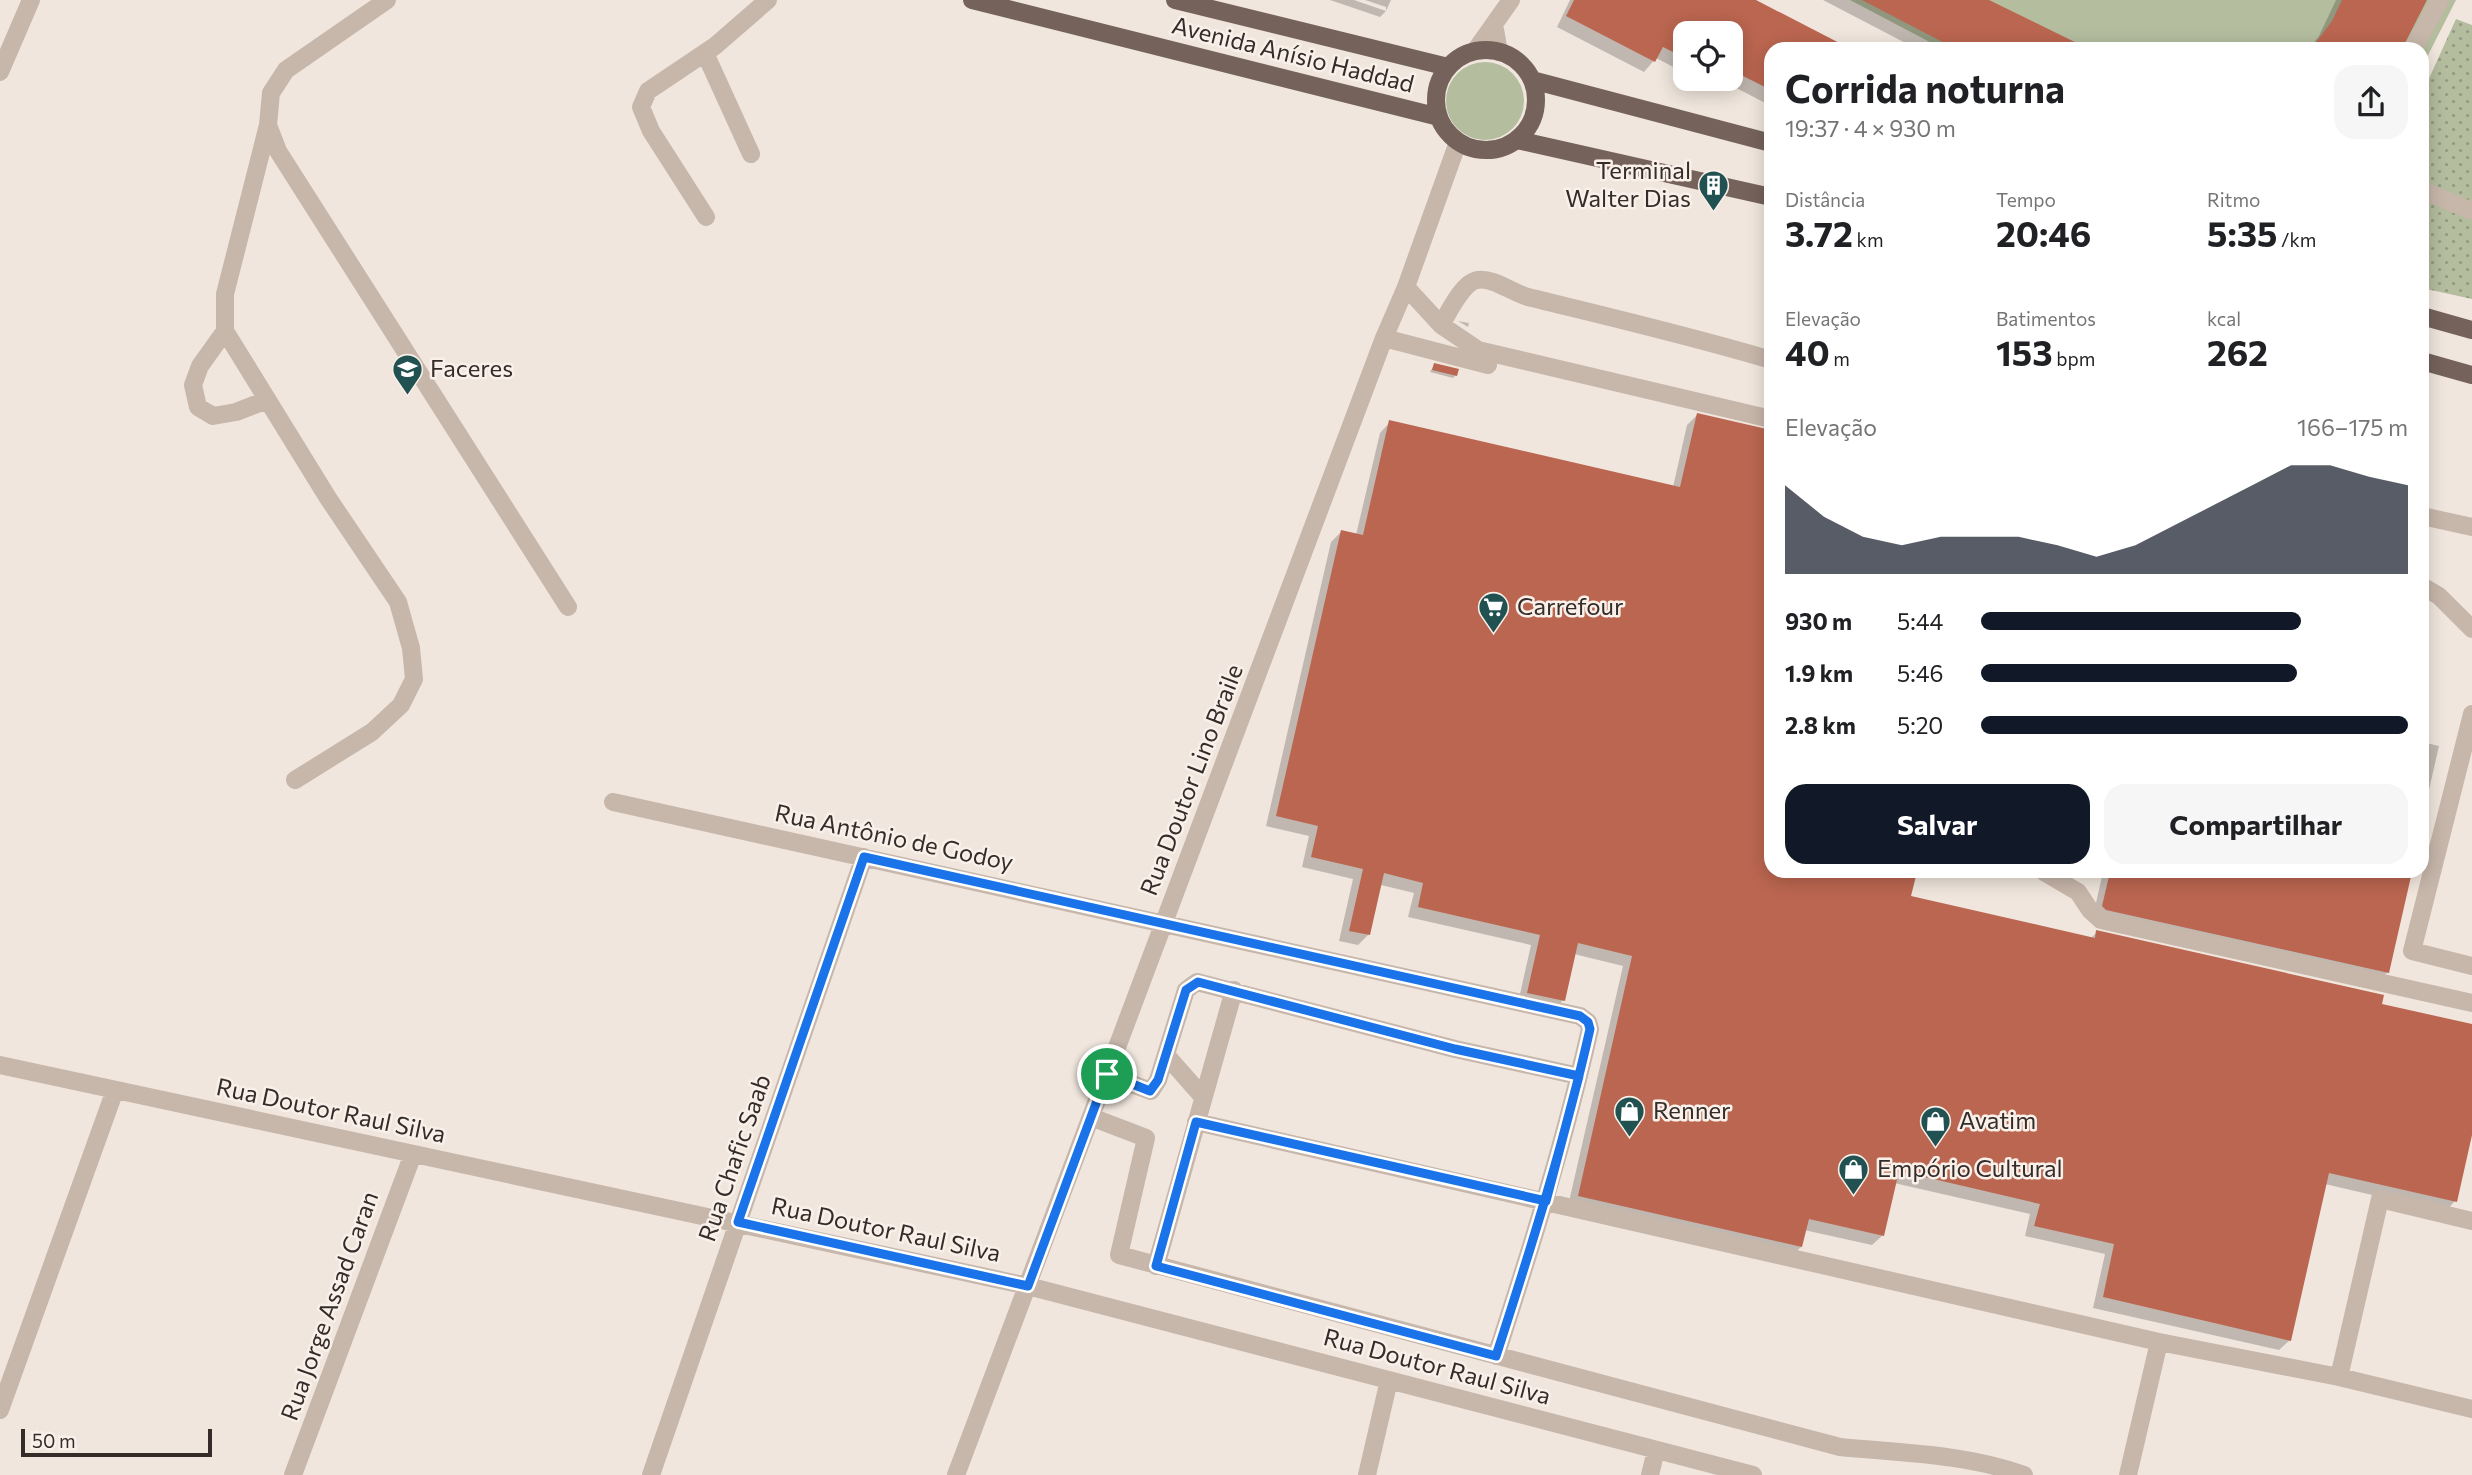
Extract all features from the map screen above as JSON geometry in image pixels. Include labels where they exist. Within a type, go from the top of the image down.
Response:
[{"type":"main road","name":"Avenida Anísio Haddad","points":[[972,0],[1439,117]]},
{"type":"main road","name":"Avenida Anísio Haddad","points":[[1175,0],[1448,67]]},
{"type":"main road","points":[[1475,51],[1499,52],[1513,58],[1524,67],[1532,80],[1536,96],[1534,113],[1528,128],[1517,140],[1488,150],[1472,149],[1458,142],[1447,131],[1439,117],[1436,100],[1439,83],[1448,67],[1460,57],[1475,51]]},
{"type":"main road","points":[[1532,80],[1764,142]]},
{"type":"main road","points":[[1517,140],[1764,195]]},
{"type":"main road","points":[[2429,318],[2472,330]]},
{"type":"main road","points":[[2429,363],[2472,375]]},
{"type":"street","points":[[0,72],[31,0]]},
{"type":"street","points":[[295,780],[372,732],[401,705],[414,679],[411,648],[398,602],[328,498],[225,331],[225,294],[268,125],[271,93],[286,70],[387,0]]},
{"type":"street","points":[[706,217],[651,131],[641,107],[648,91],[705,53],[768,0]]},
{"type":"street","points":[[1475,51],[1511,0]]},
{"type":"street","points":[[2417,42],[2440,0]]},
{"type":"street","points":[[1494,24],[1499,52]]},
{"type":"street","points":[[705,53],[751,154]]},
{"type":"street","points":[[268,125],[278,151],[568,607]]},
{"type":"street","name":"Rua Doutor Lino Braile","points":[[956,1475],[1384,338],[1406,287],[1458,142]]},
{"type":"street","points":[[2429,193],[2472,211]]},
{"type":"street","points":[[1441,325],[1466,287],[1475,281],[1486,281],[1522,295],[1696,338],[1764,358]]},
{"type":"street","points":[[1406,287],[1441,325],[1478,350],[1764,417]]},
{"type":"street","points":[[225,331],[200,366],[192,385],[198,407],[213,416],[236,412],[267,400]]},
{"type":"street","points":[[1384,338],[1488,366]]},
{"type":"street","points":[[2429,518],[2472,527]]},
{"type":"street","points":[[2429,590],[2439,596],[2472,629]]},
{"type":"street","points":[[2472,714],[2412,951],[2472,965]]},
{"type":"street","name":"Rua Antônio de Godoy","points":[[613,802],[1165,922],[1580,1016],[1588,1022],[1590,1029],[1579,1076]]},
{"type":"street","name":"Rua Chafic Saab","points":[[651,1475],[864,857]]},
{"type":"street","points":[[2054,878],[2078,892],[2090,910],[2101,920],[2472,1003]]},
{"type":"street","points":[[1107,1074],[1150,1091],[1158,1080],[1186,990],[1198,982],[1455,1049],[1579,1076],[1546,1201],[1496,1356]]},
{"type":"street","points":[[1156,1266],[1234,990]]},
{"type":"street","points":[[1166,1055],[1203,1097]]},
{"type":"street","name":"Rua Doutor Raul Silva","points":[[0,1065],[1028,1286],[1753,1475]]},
{"type":"street","points":[[0,1410],[115,1090]]},
{"type":"street","points":[[1091,1117],[1146,1139],[1119,1255],[1840,1447],[1957,1460],[2008,1469],[2024,1475]]},
{"type":"street","points":[[1196,1122],[2159,1342],[2339,1377],[2472,1409]]},
{"type":"street","name":"Rua Jorge Assad Caran","points":[[293,1475],[413,1154]]},
{"type":"street","points":[[2339,1377],[2380,1199],[2472,1221]]},
{"type":"street","points":[[2128,1475],[2159,1342]]},
{"type":"street","points":[[1367,1475],[1388,1380]]},
{"type":"street","points":[[1650,1475],[1656,1450]]},
{"type":"green space","points":[[1850,0],[2456,0],[2429,53],[2429,42],[1930,42]]},
{"type":"green space","points":[[2456,19],[2472,25],[2472,299],[2429,290],[2429,79]]},
{"type":"green space","points":[[1477,62],[1493,62],[1507,68],[1518,79],[1524,93],[1524,109],[1518,123],[1507,134],[1493,140],[1477,140],[1463,134],[1452,123],[1446,109],[1446,93],[1452,79],[1463,68]]},
{"type":"building","points":[[1574,0],[1756,0],[1837,42],[1764,42],[1764,86],[1743,76],[1743,21],[1673,21],[1673,52],[1663,47],[1655,62],[1566,16]]},
{"type":"building","points":[[1862,0],[1989,0],[2075,42],[1943,42]]},
{"type":"building","points":[[2342,0],[2427,0],[2406,42],[2316,42],[2332,21]]},
{"type":"building","points":[[1434,363],[1459,369],[1457,376],[1432,370]]},
{"type":"building","points":[[1697,413],[1764,428],[1764,878],[1916,878],[1911,896],[2095,938],[2096,930],[2384,995],[2382,1004],[2472,1024],[2472,1135],[2457,1202],[2329,1173],[2291,1341],[2103,1297],[2114,1244],[2034,1226],[2040,1204],[1899,1171],[1884,1236],[1809,1219],[1802,1247],[1578,1196],[1632,956],[1578,943],[1565,1001],[1527,993],[1540,935],[1418,907],[1423,883],[1384,873],[1370,935],[1349,931],[1363,869],[1311,857],[1318,826],[1276,816],[1341,530],[1363,535],[1389,420],[1680,487]]},
{"type":"building","points":[[2109,878],[2411,878],[2389,973],[2106,910],[2102,906]]},
{"type":"place","name":"Terminal Walter Dias","points":[[1714,212]]},
{"type":"place","name":"Faceres","points":[[407,396]]},
{"type":"place","name":"Carrefour","points":[[1494,634]]},
{"type":"place","name":"Renner","points":[[1630,1138]]},
{"type":"place","name":"Avatim","points":[[1936,1148]]},
{"type":"place","name":"Empório Cultural","points":[[1854,1196]]},
{"type":"route","points":[[1107,1074],[1028,1286],[738,1222],[864,857],[1580,1016],[1588,1022],[1590,1029],[1579,1076],[1546,1201],[1496,1356],[1156,1266],[1196,1122],[1546,1201],[1563,1139],[1579,1076],[1455,1049],[1198,982],[1186,990],[1158,1080],[1150,1091],[1107,1074]]}]
